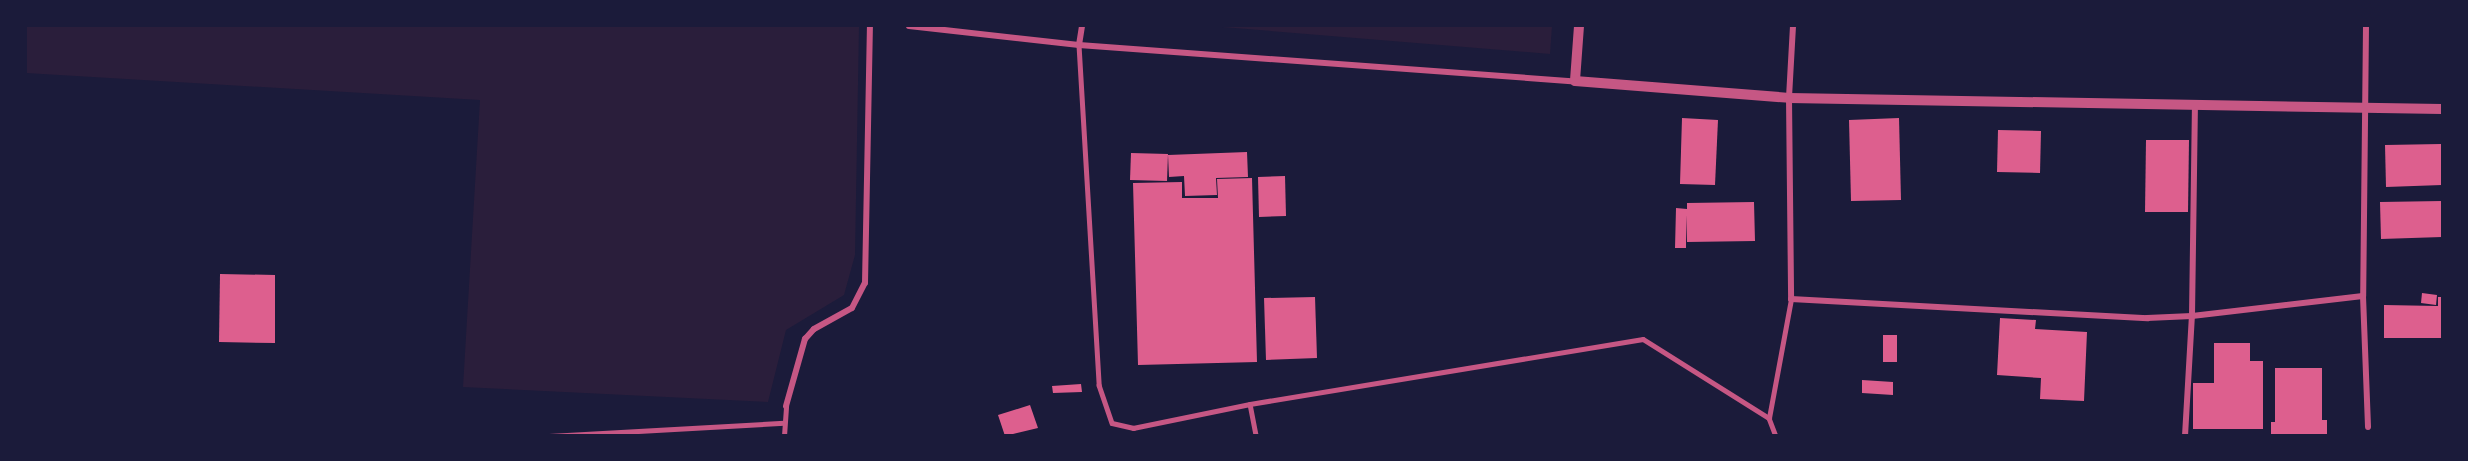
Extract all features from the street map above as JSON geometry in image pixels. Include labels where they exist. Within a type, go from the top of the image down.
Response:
[{"type":"street","points":[[786,406],[806,339],[814,329],[852,308],[865,283],[870,26]]},
{"type":"street","points":[[909,26],[1079,45],[1789,98],[2442,109]]},
{"type":"street","points":[[1079,45],[1082,26]]},
{"type":"street","points":[[1575,81],[1580,26]]},
{"type":"street","points":[[1793,26],[1789,98],[1791,299],[2147,318],[2192,316],[2363,296]]},
{"type":"street","points":[[2366,26],[2363,296],[2368,427]]},
{"type":"street","points":[[2185,435],[2192,316],[2195,105]]},
{"type":"lane","points":[[1079,45],[1099,385],[1112,423],[1133,428],[1250,404],[1643,339],[1768,418],[1776,435]]},
{"type":"lane","points":[[1768,418],[1791,299]]},
{"type":"lane","points":[[1250,404],[1256,435]]},
{"type":"lane","points":[[784,435],[786,406]]},
{"type":"lane","points":[[549,435],[784,423]]},
{"type":"lane","points":[[1133,428],[1134,435]]},
{"type":"shaded area","points":[[26,26],[859,26],[855,255],[844,295],[786,330],[768,402],[463,387],[480,100],[26,73]]},
{"type":"shaded area","points":[[1210,26],[1552,26],[1550,54]]},
{"type":"building","points":[[1682,118],[1718,120],[1715,185],[1680,184]]},
{"type":"building","points":[[1899,118],[1901,200],[1851,201],[1849,120]]},
{"type":"building","points":[[1998,130],[2041,131],[2040,173],[1997,172]]},
{"type":"building","points":[[2146,140],[2189,140],[2188,212],[2145,212]]},
{"type":"building","points":[[2441,144],[2442,185],[2386,187],[2385,145]]},
{"type":"building","points":[[1247,152],[1248,177],[1216,178],[1217,195],[1185,196],[1184,176],[1169,177],[1168,155]]},
{"type":"building","points":[[1131,153],[1168,154],[1167,181],[1130,180]]},
{"type":"building","points":[[1285,176],[1286,216],[1259,217],[1258,177]]},
{"type":"building","points":[[1252,178],[1257,362],[1138,365],[1133,183],[1182,182],[1182,198],[1218,198],[1217,179]]},
{"type":"building","points":[[2442,201],[2442,237],[2381,239],[2380,202]]},
{"type":"building","points":[[1754,202],[1755,241],[1687,242],[1686,215],[1686,248],[1675,248],[1676,208],[1687,209],[1687,203]]},
{"type":"building","points":[[220,274],[275,275],[275,343],[219,342]]},
{"type":"building","points":[[2422,293],[2437,295],[2436,305],[2421,303]]},
{"type":"building","points":[[1315,297],[1317,358],[1266,360],[1264,298]]},
{"type":"building","points":[[2438,297],[2442,297],[2442,338],[2384,338],[2384,305],[2438,306]]},
{"type":"building","points":[[2000,318],[2036,320],[2035,329],[2087,332],[2084,401],[2040,399],[2041,378],[1997,375]]},
{"type":"building","points":[[1883,335],[1897,335],[1897,362],[1883,362]]},
{"type":"building","points":[[2214,343],[2250,343],[2250,361],[2263,361],[2263,429],[2193,429],[2193,383],[2214,383]]},
{"type":"building","points":[[2275,368],[2322,368],[2322,420],[2327,420],[2327,436],[2271,436],[2271,422],[2275,422]]},
{"type":"building","points":[[1862,380],[1893,382],[1893,395],[1862,393]]},
{"type":"building","points":[[1081,384],[1082,392],[1053,393],[1052,386]]},
{"type":"building","points":[[1030,405],[1038,428],[1005,436],[998,415]]}]
